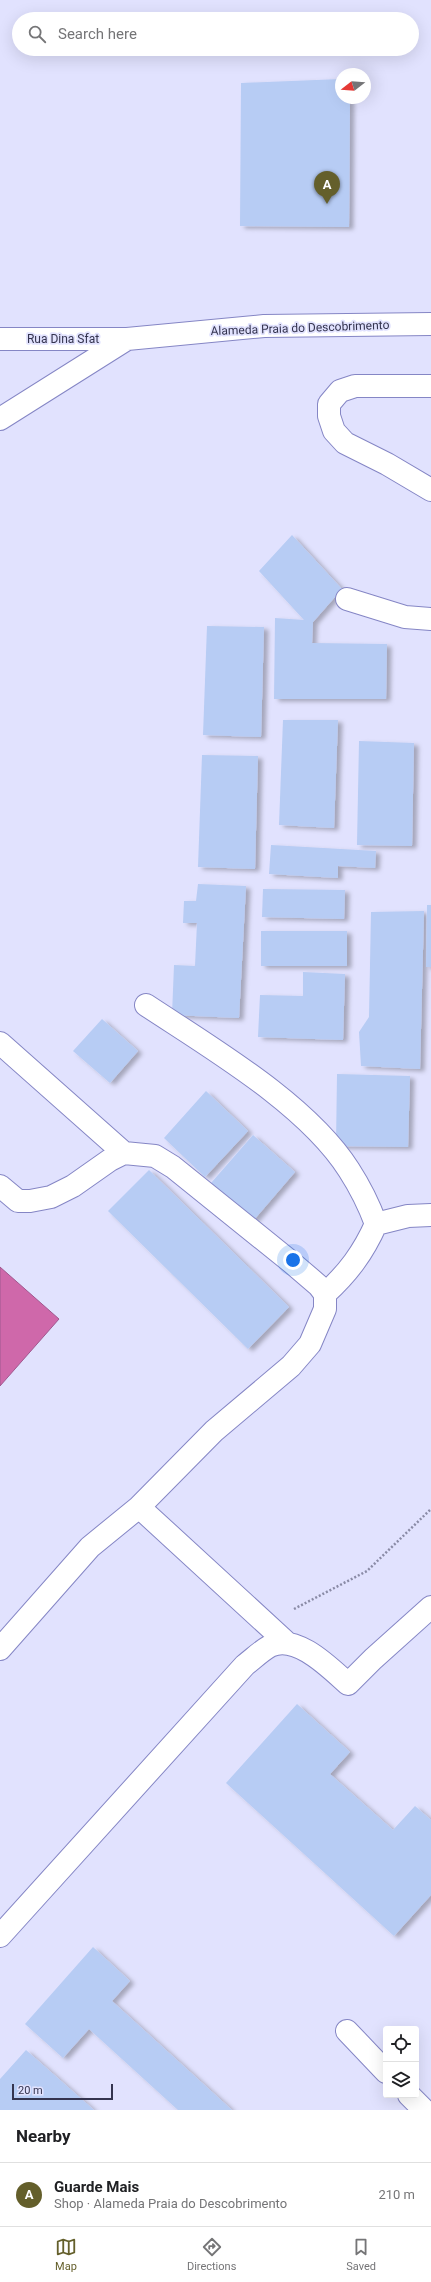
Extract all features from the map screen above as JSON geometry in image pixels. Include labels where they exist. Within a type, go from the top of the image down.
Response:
[{"type":"street","name":"Alameda Praia do Descobrimento","points":[[0,419],[127,339],[264,326],[431,324]]},
{"type":"street","name":"Rua Dina Sfat","points":[[0,339],[127,339]]},
{"type":"street","points":[[431,386],[355,386],[340,391],[329,404],[329,416],[334,431],[345,443],[387,464],[431,490]]},
{"type":"street","points":[[347,599],[405,617],[431,619]]},
{"type":"street","points":[[146,1005],[229,1060],[300,1115],[348,1169],[369,1206],[376,1224],[362,1253],[355,1263],[325,1294]]},
{"type":"street","points":[[0,1043],[124,1153]]},
{"type":"street","points":[[0,1186],[18,1201],[30,1201],[51,1197],[124,1153],[134,1152],[156,1156],[173,1167],[291,1262],[320,1286],[325,1294],[325,1309],[310,1344],[291,1366],[214,1431],[139,1507],[90,1547],[0,1649]]},
{"type":"street","points":[[376,1224],[408,1216],[431,1214]]},
{"type":"street","points":[[139,1507],[286,1642],[321,1660],[348,1684],[378,1654],[431,1607]]},
{"type":"street","points":[[0,1936],[245,1665],[270,1646],[286,1642]]},
{"type":"street","points":[[347,2031],[383,2069]]},
{"type":"street","points":[[412,2098],[424,2110]]},
{"type":"path","points":[[259,1618],[270,1609],[288,1613],[368,1571],[431,1509]]},
{"type":"shaded area","points":[[0,1267],[59,1319],[0,1386]]},
{"type":"building","points":[[335,79],[335,104],[350,104],[349,227],[240,226],[241,83]]},
{"type":"building","points":[[292,535],[342,589],[313,622],[312,643],[387,644],[386,699],[274,699],[275,618],[304,620],[259,571]]},
{"type":"building","points":[[207,626],[264,627],[261,737],[203,735]]},
{"type":"building","points":[[283,720],[338,720],[334,828],[279,825]]},
{"type":"building","points":[[359,741],[414,743],[412,846],[357,845]]},
{"type":"building","points":[[202,755],[258,756],[255,869],[198,867]]},
{"type":"building","points":[[271,845],[376,851],[375,868],[338,866],[338,878],[269,874]]},
{"type":"building","points":[[198,884],[246,886],[239,1018],[172,1015],[174,965],[195,966],[197,923],[183,923],[184,901],[196,901]]},
{"type":"building","points":[[263,889],[345,890],[344,919],[262,917]]},
{"type":"building","points":[[427,905],[431,905],[431,967],[426,967]]},
{"type":"building","points":[[424,911],[420,1069],[361,1066],[359,1032],[369,1017],[371,912]]},
{"type":"building","points":[[261,931],[347,931],[347,966],[261,966]]},
{"type":"building","points":[[303,972],[345,974],[343,1040],[258,1037],[260,995],[303,996]]},
{"type":"building","points":[[102,1019],[138,1051],[110,1083],[73,1051]]},
{"type":"building","points":[[337,1074],[410,1076],[408,1147],[336,1146]]},
{"type":"building","points":[[206,1091],[248,1131],[205,1177],[164,1138]]},
{"type":"building","points":[[253,1135],[295,1172],[253,1221],[211,1183]]},
{"type":"building","points":[[149,1170],[289,1307],[248,1349],[108,1211]]},
{"type":"building","points":[[297,1704],[350,1752],[330,1774],[393,1830],[415,1806],[431,1820],[431,1895],[394,1936],[226,1783]]},
{"type":"building","points":[[93,1947],[130,1981],[112,2001],[232,2110],[178,2110],[89,2029],[63,2058],[25,2024]]},
{"type":"building","points":[[26,2050],[94,2110],[0,2110],[0,2079]]},
{"type":"place","name":"Guarde Mais","points":[[327,204]]}]
